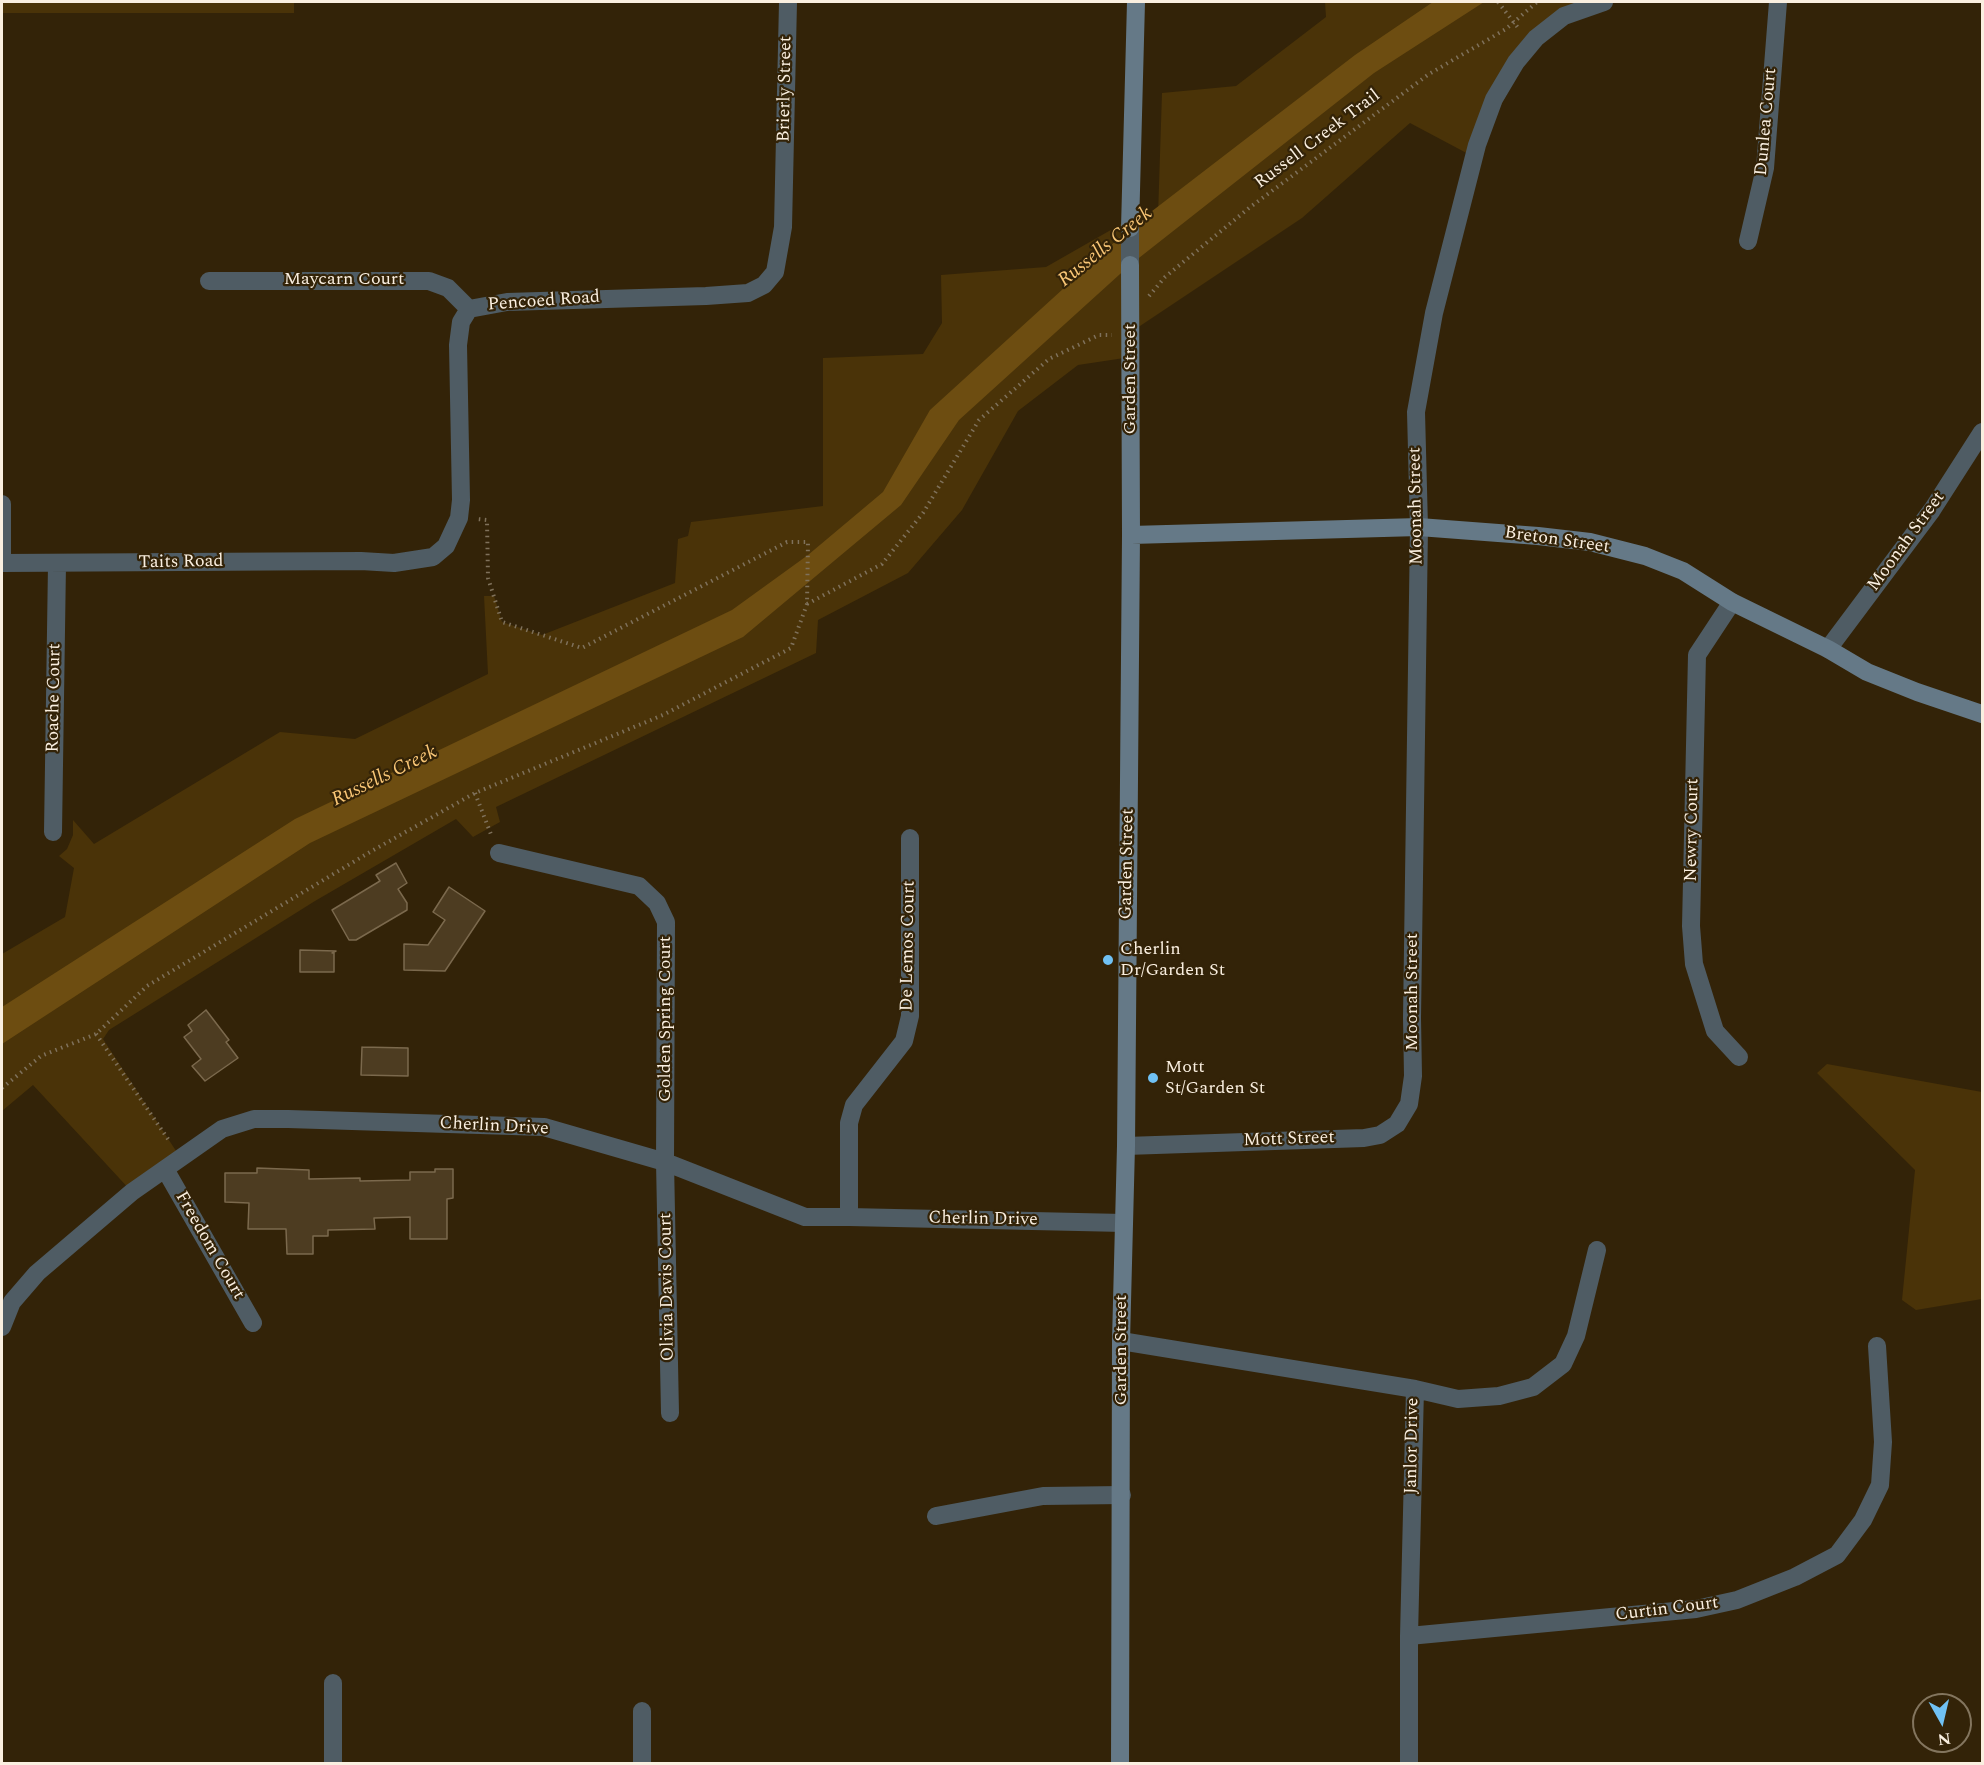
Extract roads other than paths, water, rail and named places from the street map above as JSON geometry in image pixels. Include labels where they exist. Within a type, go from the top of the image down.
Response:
[{"type":"street","name":"Brierly Street","points":[[785,176],[788,2]]},
{"type":"street","name":"Garden Street","points":[[1120,1764],[1121,1341],[1126,1146],[1131,535],[1130,236],[1136,2]]},
{"type":"street","name":"Moonah Street","points":[[1413,1076],[1419,527],[1416,412],[1434,313],[1477,145],[1494,99],[1516,62],[1536,38],[1564,16],[1604,2]]},
{"type":"street","name":"Dunlea Court","points":[[1748,241],[1765,168],[1778,2]]},
{"type":"street","name":"Pencoed Road","points":[[361,561],[394,563],[433,557],[446,546],[459,518],[458,345],[461,322],[470,309],[507,302],[748,293],[764,285],[775,272],[783,227],[785,176]]},
{"type":"street","name":"Maycarn Court","points":[[209,281],[429,281],[448,288],[470,309]]},
{"type":"street","name":"Moonah Street","points":[[1828,649],[1932,510],[1983,432]]},
{"type":"street","points":[[2,504],[2,563]]},
{"type":"street","name":"Breton Street","points":[[1131,535],[1419,527],[1590,542],[1645,556],[1683,572],[1732,602],[1828,649],[1867,672],[1983,714]]},
{"type":"street","name":"Taits Road","points":[[2,563],[361,561]]},
{"type":"street","name":"Roache Court","points":[[53,832],[57,564]]},
{"type":"street","name":"Newry Court","points":[[1732,602],[1696,655],[1691,926],[1694,964],[1715,1030],[1739,1057]]},
{"type":"street","name":"De Lemos Court","points":[[849,1216],[849,1123],[854,1105],[904,1041],[910,1016],[910,838]]},
{"type":"street","name":"Golden Spring Court","points":[[498,853],[639,886],[657,903],[666,922],[665,1162]]},
{"type":"street","name":"Mott Street","points":[[1126,1146],[1364,1138],[1380,1135],[1397,1124],[1404,1113],[1409,1104],[1413,1076]]},
{"type":"street","name":"Cherlin Drive","points":[[2,1327],[12,1302],[37,1273],[132,1192],[222,1129],[254,1119],[544,1127],[665,1162],[805,1217],[849,1216],[1124,1223]]},
{"type":"street","name":"Olivia Davis Court","points":[[665,1162],[670,1413]]},
{"type":"street","name":"Freedom Court","points":[[165,1169],[253,1323]]},
{"type":"street","points":[[1415,1389],[1458,1399],[1499,1396],[1533,1387],[1563,1364],[1576,1336],[1597,1250]]},
{"type":"street","name":"Janlor Drive","points":[[1121,1341],[1415,1389],[1409,1636],[1409,1764]]},
{"type":"street","name":"Curtin Court","points":[[1409,1636],[1696,1609],[1737,1600],[1786,1581],[1837,1555],[1863,1520],[1880,1485],[1883,1442],[1877,1346]]},
{"type":"street","points":[[936,1516],[1043,1496],[1122,1495]]},
{"type":"street","points":[[333,1683],[333,1764]]},
{"type":"street","points":[[642,1711],[642,1764]]},
{"type":"water","name":"Russells Creek","points":[[1433,2],[1484,2],[1374,73],[1130,265],[959,420],[901,505],[743,637],[310,843],[2,1044],[2,1007],[295,819],[732,610],[808,555],[883,492],[930,410],[1130,228],[1355,55]]},
{"type":"place","name":"Cherlin Dr/Garden St","points":[[1108,960]]},
{"type":"place","name":"Mott St/Garden St","points":[[1153,1078]]}]
